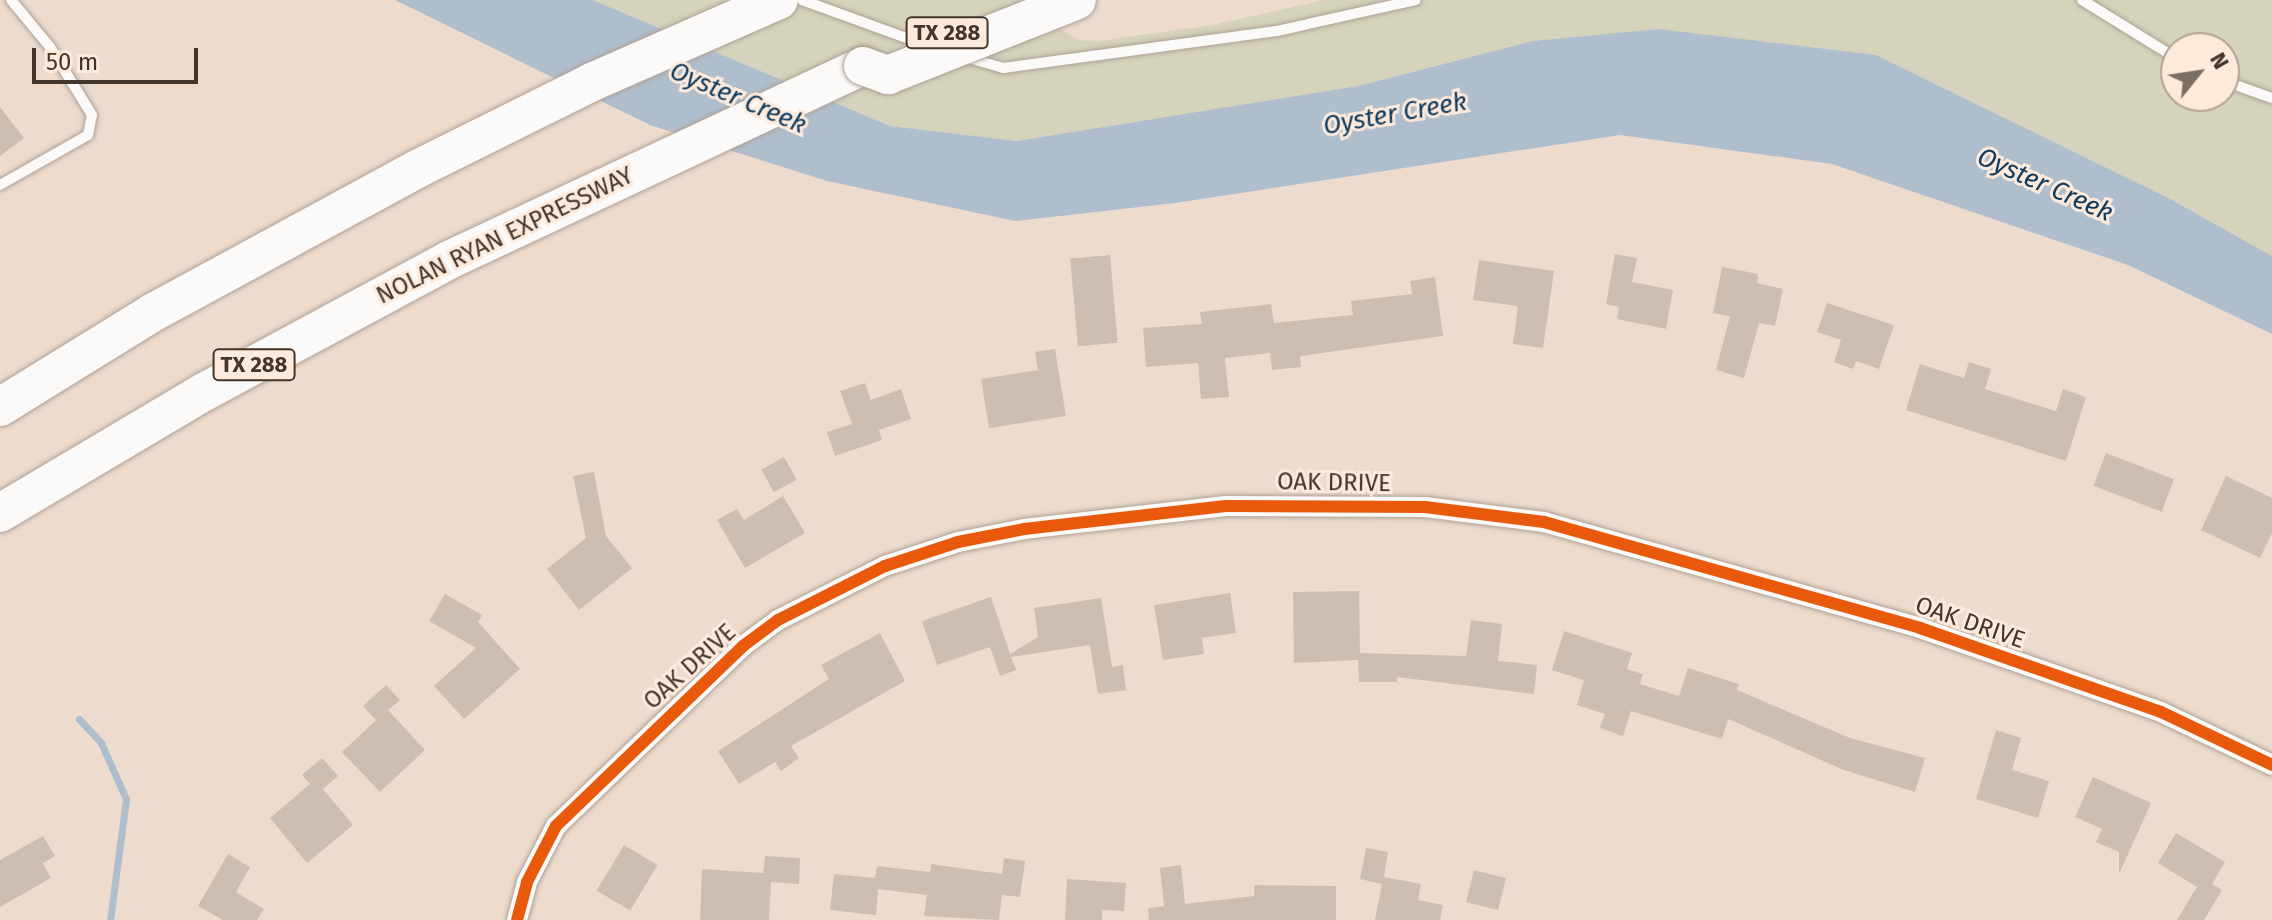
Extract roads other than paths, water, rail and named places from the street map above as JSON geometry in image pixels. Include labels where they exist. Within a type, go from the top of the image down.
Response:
[{"type":"highway","points":[[667,48],[674,25],[723,0]]},
{"type":"highway","points":[[0,407],[152,313],[480,137],[667,48],[779,0]]},
{"type":"highway","name":"NOLAN RYAN EXPRESSWAY","points":[[0,513],[204,392],[515,228],[863,66],[1030,0]]},
{"type":"highway","points":[[863,66],[888,75],[1077,0]]},
{"type":"street","name":"OAK DRIVE","points":[[517,920],[527,882],[556,826],[743,646],[791,612],[885,566],[958,542],[1024,529],[1226,506],[1425,507],[1544,522],[1920,628],[2161,712],[2272,765]]},
{"type":"lane","points":[[0,185],[88,135],[92,115],[50,47],[11,0]]},
{"type":"lane","points":[[802,0],[870,29],[1003,68],[1277,31],[1416,0]]},
{"type":"lane","points":[[2082,0],[2160,48]]},
{"type":"lane","points":[[2240,87],[2272,98]]},
{"type":"water","name":"Oyster Creek","points":[[395,0],[593,0],[890,126],[1017,141],[1358,86],[1533,41],[1658,29],[1876,55],[2172,200],[2272,256],[2272,334],[2128,265],[1832,164],[1620,135],[1175,203],[1015,221],[827,181],[650,125]]},
{"type":"waterway","points":[[79,719],[101,743],[126,799],[110,920]]}]
